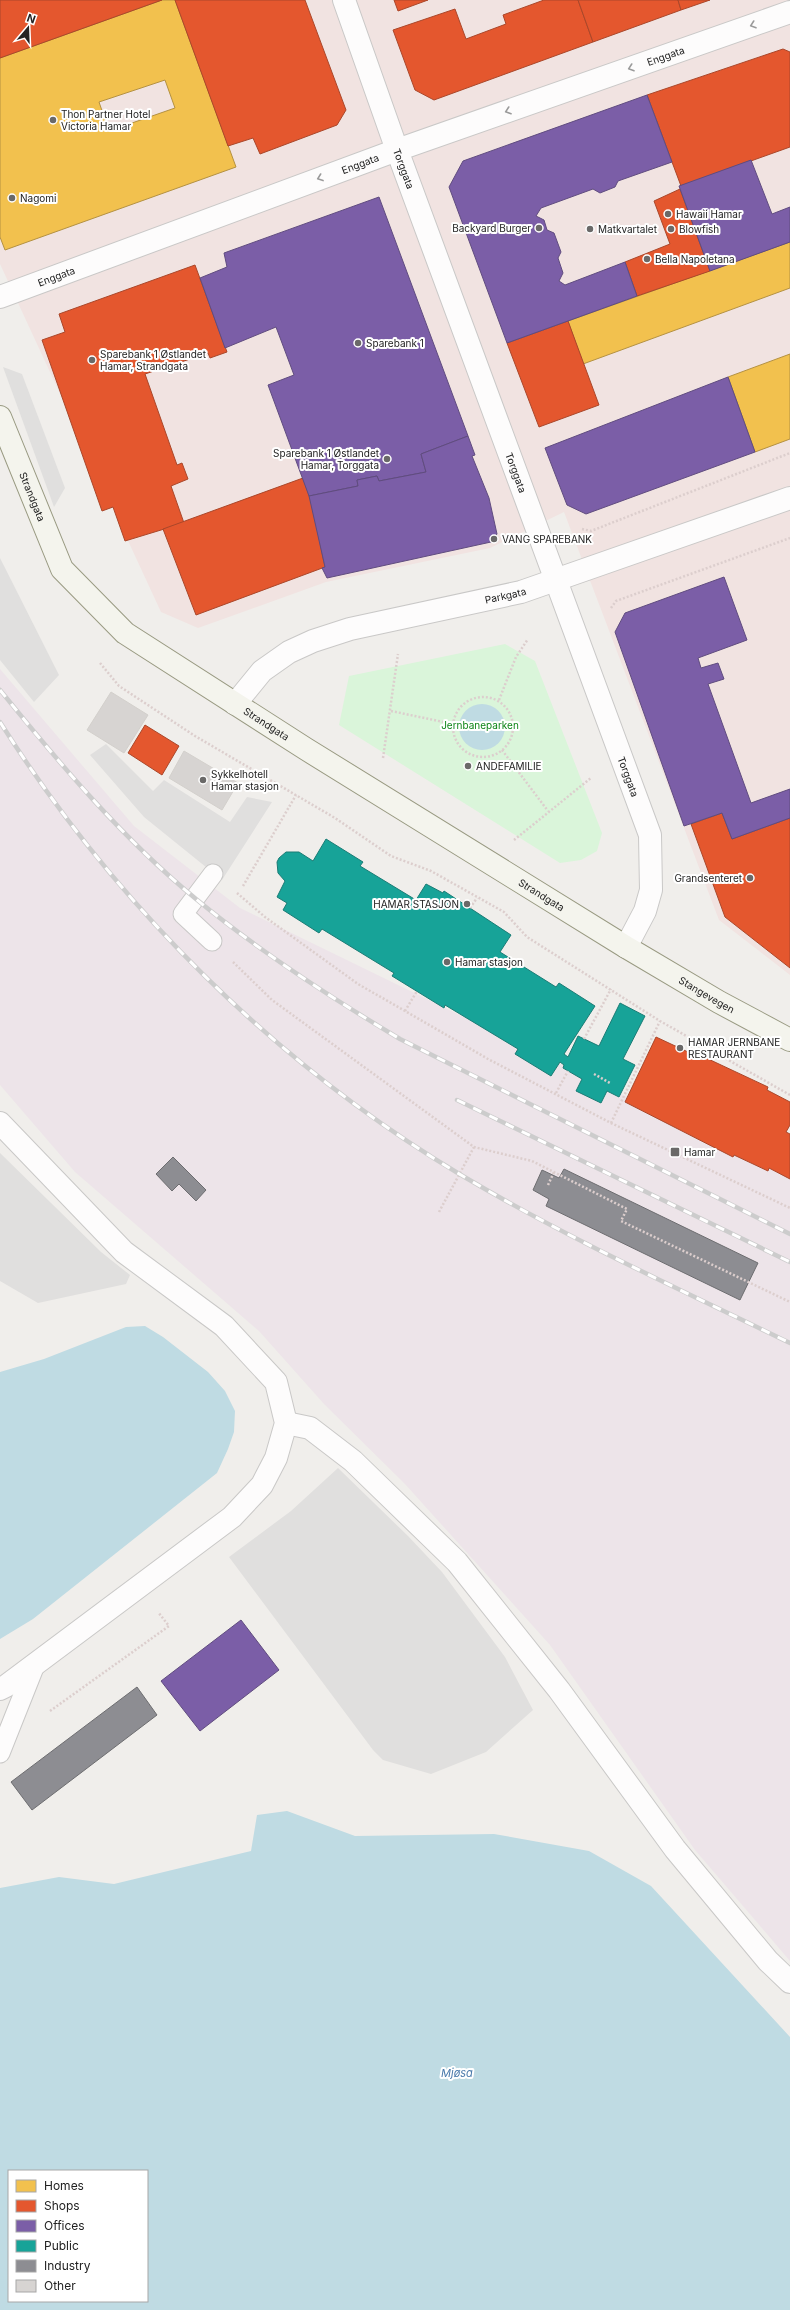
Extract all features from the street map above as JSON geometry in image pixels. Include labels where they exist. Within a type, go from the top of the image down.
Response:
[{"type":"main road","name":"Strandgata","points":[[0,416],[62,569],[125,633],[235,704],[626,947]]},
{"type":"main road","name":"Stangevegen","points":[[626,947],[719,1002],[790,1040]]},
{"type":"street","name":"Torggata","points":[[344,0],[397,150],[650,834],[651,890],[645,911],[626,947]]},
{"type":"street","name":"Enggata","points":[[0,297],[397,150],[790,12]]},
{"type":"street","name":"Parkgata","points":[[235,704],[262,671],[289,652],[313,641],[350,629],[521,592],[790,498]]},
{"type":"street","points":[[0,1124],[124,1252],[224,1326],[276,1382],[286,1423],[276,1458],[262,1485],[232,1517],[138,1589],[0,1689]]},
{"type":"street","points":[[286,1423],[310,1428],[352,1462],[457,1562],[559,1690],[675,1848],[768,1961],[790,1982]]},
{"type":"lane","points":[[212,941],[183,914],[213,874]]},
{"type":"lane","points":[[0,1753],[35,1665]]},
{"type":"path","points":[[582,529],[591,530],[790,453]]},
{"type":"path","points":[[611,608],[616,600],[790,538]]},
{"type":"path","points":[[499,700],[516,657],[528,639]]},
{"type":"path","points":[[383,760],[398,654]]},
{"type":"path","points":[[100,663],[119,686],[195,736],[296,795],[391,856],[430,871],[504,912],[527,938],[611,989],[660,1021],[790,1095]]},
{"type":"path","points":[[486,696],[499,700],[511,715],[514,725],[511,739],[502,750],[485,757],[473,756],[461,748],[454,735],[453,724],[456,712],[466,701],[474,697],[486,696]]},
{"type":"path","points":[[391,711],[453,724]]},
{"type":"path","points":[[502,750],[548,811]]},
{"type":"path","points":[[513,841],[548,811],[591,778]]},
{"type":"path","points":[[238,894],[296,795]]},
{"type":"path","points":[[232,889],[265,917],[358,984],[405,1011],[612,1123],[790,1208]]},
{"type":"path","points":[[470,908],[477,898]]},
{"type":"path","points":[[212,941],[272,1000],[474,1147],[532,1161],[627,1209],[621,1221],[790,1302]]},
{"type":"path","points":[[584,1039],[611,989]]},
{"type":"path","points":[[405,1011],[417,991]]},
{"type":"path","points":[[612,1123],[660,1021]]},
{"type":"path","points":[[556,1094],[568,1071]]},
{"type":"path","points":[[594,1074],[610,1082]]},
{"type":"path","points":[[439,1212],[474,1147]]},
{"type":"path","points":[[548,1185],[554,1172]]},
{"type":"path","points":[[10,1730],[46,1714],[169,1626],[138,1589]]},
{"type":"shaded area","points":[[0,0],[790,0],[790,975],[719,920],[564,512],[490,548],[326,582],[198,628],[161,612],[0,264]]},
{"type":"shaded area","points":[[3,367],[22,374],[65,488],[54,507]]},
{"type":"shaded area","points":[[0,558],[59,675],[34,702],[0,660]]},
{"type":"shaded area","points":[[0,669],[134,826],[240,908],[790,1176],[790,1961],[695,1850],[550,1645],[405,1484],[324,1404],[259,1331],[75,1172],[0,1085]]},
{"type":"shaded area","points":[[106,744],[153,791],[164,780],[230,822],[247,797],[272,802],[222,880],[144,817],[90,755]]},
{"type":"shaded area","points":[[0,1153],[101,1252],[130,1275],[126,1284],[38,1303],[0,1281]]},
{"type":"shaded area","points":[[338,1468],[408,1536],[442,1572],[505,1657],[533,1710],[486,1752],[431,1774],[383,1760],[373,1750],[229,1557],[291,1511]]},
{"type":"green space","name":"Jernbaneparken","points":[[505,644],[535,661],[602,833],[597,851],[581,860],[560,863],[339,725],[349,676]]},
{"type":"water","points":[[477,704],[487,704],[495,708],[501,714],[505,722],[505,732],[501,740],[495,746],[487,750],[477,750],[469,746],[463,740],[459,732],[459,722],[463,714],[469,708]]},
{"type":"water","points":[[145,1326],[163,1337],[208,1372],[225,1391],[235,1411],[234,1432],[217,1473],[33,1619],[0,1639],[0,1372],[44,1359],[126,1327]]},
{"type":"water","name":"Mjøsa","points":[[287,1811],[355,1836],[494,1834],[589,1851],[651,1886],[790,2037],[790,2310],[0,2310],[0,1888],[59,1877],[114,1884],[251,1851],[257,1815]]},
{"type":"building: Homes","name":"Thon Partner Hotel Victoria Hamar","points":[[162,0],[175,0],[236,167],[5,250],[0,237],[0,58]],"holes":[[[165,80],[175,108],[109,131],[99,102]]]},
{"type":"building: Homes","points":[[790,242],[790,288],[583,364],[568,321]]},
{"type":"building: Homes","points":[[790,354],[790,439],[755,452],[728,377]]},
{"type":"building: Shops","points":[[0,0],[162,0],[0,58]]},
{"type":"building: Shops","points":[[175,0],[305,0],[346,110],[337,125],[260,154],[253,138],[228,146]]},
{"type":"building: Shops","points":[[394,0],[428,0],[398,11]]},
{"type":"building: Shops","points":[[544,0],[578,0],[593,42],[434,100],[415,90],[393,30],[455,9],[466,39],[506,24],[503,15]]},
{"type":"building: Shops","points":[[578,0],[678,0],[681,10],[593,42]]},
{"type":"building: Shops","points":[[678,0],[710,0],[681,10]]},
{"type":"building: Shops","points":[[783,49],[790,52],[790,147],[681,186],[647,95]]},
{"type":"building: Shops","points":[[680,189],[710,271],[637,296],[625,262],[670,244],[654,201]]},
{"type":"building: Shops","points":[[195,265],[227,352],[210,358],[208,353],[145,374],[177,465],[182,463],[188,479],[171,486],[184,523],[125,541],[113,507],[102,511],[42,340],[65,332],[59,314]]},
{"type":"building: Shops","points":[[568,321],[599,405],[539,427],[507,343]]},
{"type":"building: Shops","points":[[303,478],[312,504],[325,567],[196,615],[163,529]]},
{"type":"building: Shops","points":[[145,725],[179,746],[162,775],[128,753]]},
{"type":"building: Shops","name":"Grandsenteret","points":[[722,813],[732,839],[790,818],[790,968],[725,917],[691,824]]},
{"type":"building: Shops","points":[[656,1037],[703,1059],[704,1057],[768,1087],[767,1090],[790,1102],[790,1125],[786,1132],[790,1134],[790,1179],[769,1168],[768,1171],[734,1155],[733,1157],[625,1102]]},
{"type":"building: Offices","points":[[647,95],[672,162],[618,181],[615,187],[600,193],[593,189],[541,208],[536,216],[544,220],[547,230],[554,233],[561,252],[558,258],[563,273],[559,281],[565,285],[625,262],[637,296],[507,343],[449,187],[463,161]]},
{"type":"building: Offices","points":[[751,160],[772,214],[790,207],[790,242],[710,271],[679,186]]},
{"type":"building: Offices","name":"Sparebank 1","points":[[379,197],[468,436],[421,454],[426,472],[379,481],[377,476],[357,480],[358,486],[309,496],[268,385],[294,375],[276,327],[225,348],[200,278],[227,267],[224,253]]},
{"type":"building: Offices","points":[[728,377],[755,452],[586,514],[567,505],[545,448]]},
{"type":"building: Offices","points":[[468,436],[475,455],[472,456],[489,498],[497,534],[491,542],[327,578],[322,568],[325,567],[309,496],[358,486],[357,480],[377,476],[379,481],[426,472],[421,454]]},
{"type":"building: Offices","points":[[724,577],[747,640],[698,658],[701,668],[718,663],[724,679],[708,684],[751,803],[790,789],[790,818],[732,839],[722,813],[684,826],[615,632],[625,613]]},
{"type":"building: Offices","points":[[241,1620],[279,1670],[200,1731],[161,1681]]},
{"type":"building: Public","name":"Hamar stasjon","points":[[326,839],[363,862],[360,866],[416,900],[426,884],[443,893],[444,891],[511,935],[500,952],[556,987],[559,983],[595,1006],[564,1054],[568,1057],[578,1036],[599,1046],[620,1003],[645,1016],[623,1059],[635,1065],[619,1097],[607,1091],[601,1103],[576,1091],[582,1079],[563,1068],[564,1065],[560,1062],[551,1076],[515,1054],[518,1049],[445,1005],[444,1008],[392,976],[394,973],[322,929],[319,933],[283,910],[287,903],[277,897],[285,881],[278,873],[277,862],[279,858],[286,852],[299,852],[313,861]]},
{"type":"building: Industry","points":[[173,1157],[206,1190],[196,1201],[179,1184],[172,1191],[156,1174]]},
{"type":"building: Industry","points":[[564,1169],[758,1263],[740,1300],[546,1206],[549,1199],[533,1190],[542,1170],[559,1178]]},
{"type":"building: Industry","points":[[137,1687],[157,1715],[32,1810],[11,1782]]},
{"type":"building: Other","points":[[111,692],[148,715],[124,753],[87,730]]},
{"type":"building: Other","name":"Sykkelhotell Hamar stasjon","points":[[184,751],[238,783],[222,810],[169,778]]},
{"type":"railway","points":[[0,690],[45,745],[117,826],[169,876],[220,918],[295,973],[400,1039],[790,1234]]},
{"type":"railway","points":[[0,722],[45,789],[94,854],[147,916],[204,975],[264,1031],[327,1083],[393,1131],[461,1175],[501,1198],[582,1242],[790,1343]]},
{"type":"railway","points":[[457,1100],[790,1262]]},
{"type":"place","name":"Thon Partner Hotel Victoria Hamar","points":[[53,120]]},
{"type":"place","name":"Nagomi","points":[[12,198]]},
{"type":"place","name":"Hawaii Hamar","points":[[668,214]]},
{"type":"place","name":"Backyard Burger","points":[[539,228]]},
{"type":"place","name":"Matkvartalet","points":[[590,229]]},
{"type":"place","name":"Blowfish","points":[[671,229]]},
{"type":"place","name":"Bella Napoletana","points":[[647,259]]},
{"type":"place","name":"Sparebank 1","points":[[358,343]]},
{"type":"place","name":"Sparebank 1 Østlandet Hamar, Strandgata","points":[[92,360]]},
{"type":"place","name":"Sparebank 1 Østlandet Hamar, Torggata","points":[[387,459]]},
{"type":"place","name":"VANG SPAREBANK","points":[[494,539]]},
{"type":"place","name":"ANDEFAMILIE","points":[[468,766]]},
{"type":"place","name":"Sykkelhotell Hamar stasjon","points":[[203,780]]},
{"type":"place","name":"Grandsenteret","points":[[750,878]]},
{"type":"place","name":"HAMAR STASJON","points":[[467,904]]},
{"type":"place","name":"Hamar stasjon","points":[[447,962]]},
{"type":"place","name":"HAMAR JERNBANE RESTAURANT","points":[[680,1048]]},
{"type":"place","name":"Hamar","points":[[675,1152]]}]
